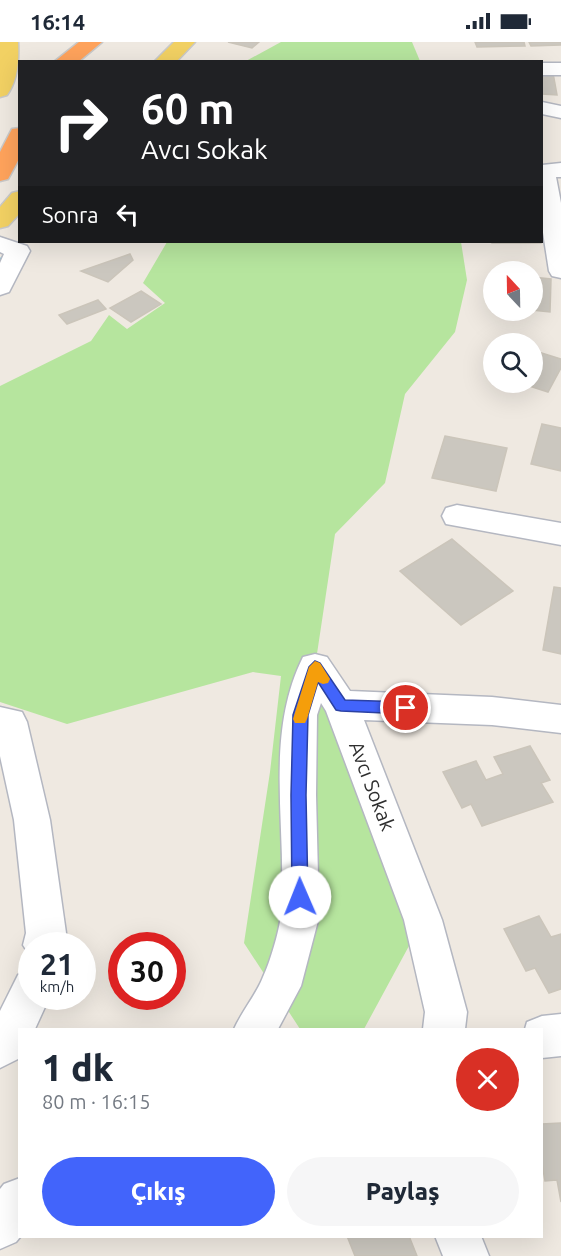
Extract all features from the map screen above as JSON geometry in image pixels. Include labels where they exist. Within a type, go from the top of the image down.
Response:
[{"type":"highway","points":[[67,60],[90,43]]},
{"type":"highway","points":[[0,174],[18,138]]},
{"type":"main road","points":[[0,91],[9,63],[8,42]]},
{"type":"main road","points":[[166,60],[185,42]]},
{"type":"main road","points":[[5,240],[18,204]]},
{"type":"street","points":[[543,69],[561,69]]},
{"type":"street","points":[[543,108],[561,112]]},
{"type":"street","points":[[561,170],[544,171],[561,272]]},
{"type":"street","points":[[0,287],[5,240]]},
{"type":"street","points":[[457,516],[561,534]]},
{"type":"street","name":"Avcı Sokak","points":[[256,1028],[281,986],[300,917],[298,795],[300,715],[315,667],[341,705],[423,920],[446,1012],[444,1028]]},
{"type":"street","points":[[341,705],[492,711],[561,719]]},
{"type":"street","points":[[0,721],[10,722],[32,820],[46,932]]},
{"type":"street","points":[[0,1047],[6,1042],[23,1010]]},
{"type":"street","points":[[543,1037],[561,1035]]},
{"type":"street","points":[[0,1226],[18,1203]]},
{"type":"street","points":[[459,1238],[466,1256]]},
{"type":"green space","points":[[281,42],[412,42],[420,60],[248,60]]},
{"type":"green space","points":[[166,243],[461,243],[467,280],[455,332],[405,394],[385,483],[335,534],[315,667],[423,920],[365,1028],[299,1028],[244,943],[270,772],[281,676],[253,672],[67,724],[0,702],[0,386],[91,341],[109,315],[127,329],[165,303],[143,283]]},
{"type":"building","points":[[228,42],[259,42],[252,48]]},
{"type":"building","points":[[475,42],[524,42],[525,46],[477,47]]},
{"type":"building","points":[[529,42],[561,42],[561,45],[531,46]]},
{"type":"building","points":[[543,73],[553,73],[557,95],[543,94]]},
{"type":"building","points":[[130,254],[133,260],[108,282],[81,271]]},
{"type":"building","points":[[543,278],[551,279],[550,312],[543,311]]},
{"type":"building","points":[[141,291],[161,304],[131,322],[110,308]]},
{"type":"building","points":[[98,300],[106,309],[67,324],[59,315]]},
{"type":"building","points":[[543,353],[561,359],[561,368],[548,392],[543,390]]},
{"type":"building","points":[[542,424],[561,428],[561,471],[531,464]]},
{"type":"building","points":[[445,436],[507,448],[496,491],[432,478]]},
{"type":"building","points":[[452,539],[513,591],[461,625],[400,571]]},
{"type":"building","points":[[554,587],[561,588],[561,654],[543,650]]},
{"type":"building","points":[[530,746],[550,780],[541,783],[553,802],[482,826],[471,804],[462,808],[443,772],[476,761],[486,780],[503,774],[494,757]]},
{"type":"building","points":[[539,916],[551,937],[561,934],[561,989],[549,993],[535,968],[526,971],[504,929]]},
{"type":"building","points":[[561,1123],[561,1202],[557,1180],[545,1181],[543,1124]]},
{"type":"building","points":[[348,1238],[410,1238],[417,1256],[355,1256]]},
{"type":"waterway","points":[[0,261],[20,243]]},
{"type":"slow traffic","points":[[300,719],[315,667],[323,679]]},
{"type":"route","points":[[300,897],[298,795],[300,715],[315,667],[341,705],[406,708]]}]
